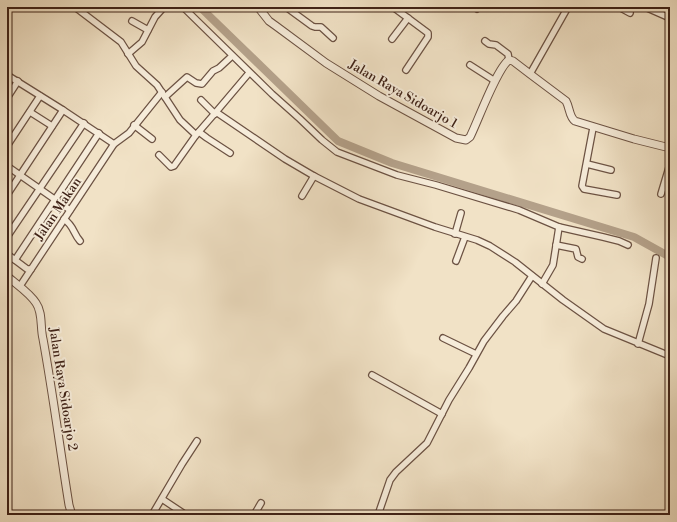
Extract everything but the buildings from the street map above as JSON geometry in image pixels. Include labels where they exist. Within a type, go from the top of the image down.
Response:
[{"type":"street","points":[[75,7],[123,44],[136,66],[157,85],[180,120],[198,133],[230,152]]},
{"type":"street","points":[[128,54],[142,42],[155,17],[164,7]]},
{"type":"street","points":[[183,7],[249,73],[329,147],[337,152],[397,175],[436,185],[518,210],[560,227],[620,241],[628,245]]},
{"type":"street","points":[[286,7],[315,28],[321,27],[333,38]]},
{"type":"street","points":[[393,7],[428,32],[429,35],[406,70]]},
{"type":"street","points":[[530,74],[568,7]]},
{"type":"street","points":[[619,7],[630,13]]},
{"type":"street","points":[[645,7],[670,18]]},
{"type":"street","name":"Jalan Raya Sidoarjo 1","points":[[260,8],[269,21],[326,63],[380,96],[456,138],[466,140],[470,137],[495,81],[506,62],[509,60]]},
{"type":"street","points":[[392,39],[408,18]]},
{"type":"street","points":[[132,22],[148,30]]},
{"type":"street","points":[[485,41],[496,45],[508,54],[509,60],[566,102],[574,120],[593,128],[670,148]]},
{"type":"street","name":"Jalan Makan","points":[[22,283],[114,144],[127,135],[134,125],[163,95],[187,77],[196,83],[202,84],[213,71],[220,68],[232,56]]},
{"type":"street","points":[[470,65],[495,81]]},
{"type":"street","points":[[159,155],[171,167],[174,166],[198,133],[249,73]]},
{"type":"street","points":[[7,75],[84,123],[114,144]]},
{"type":"street","points":[[7,98],[18,81]]},
{"type":"street","points":[[7,146],[40,96]]},
{"type":"street","points":[[201,100],[216,113],[285,159],[314,176],[364,201],[455,234],[477,240],[504,254],[604,329],[670,356]]},
{"type":"street","points":[[7,195],[63,110]]},
{"type":"street","points":[[30,112],[52,126]]},
{"type":"street","points":[[7,237],[84,123]]},
{"type":"street","points":[[134,125],[152,139]]},
{"type":"street","points":[[593,128],[582,186],[584,189],[617,195]]},
{"type":"street","points":[[15,260],[99,133]]},
{"type":"street","points":[[586,164],[611,170]]},
{"type":"street","points":[[661,194],[670,164]]},
{"type":"street","points":[[7,166],[70,210]]},
{"type":"street","points":[[302,196],[314,176]]},
{"type":"street","points":[[455,234],[461,213]]},
{"type":"street","points":[[64,219],[69,223],[80,241]]},
{"type":"street","points":[[542,284],[553,267],[560,227]]},
{"type":"street","points":[[456,261],[465,237]]},
{"type":"street","points":[[556,245],[576,249],[578,257],[582,259]]},
{"type":"street","points":[[7,254],[27,269],[31,269]]},
{"type":"street","points":[[638,344],[650,304],[656,258]]},
{"type":"street","name":"Jalan Raya Sidoarjo 2","points":[[7,276],[22,283],[37,304],[40,312],[42,336],[50,378],[68,504],[71,512],[75,515]]},
{"type":"street","points":[[378,515],[390,480],[396,472],[427,443],[449,400],[484,341],[494,326],[516,300],[532,276]]},
{"type":"street","points":[[443,338],[476,354]]},
{"type":"street","points":[[372,375],[442,414]]},
{"type":"street","points":[[152,515],[197,441]]},
{"type":"street","points":[[162,499],[186,515]]},
{"type":"street","points":[[254,515],[261,503]]},
{"type":"waterway","points":[[200,7],[338,141],[392,163],[634,237],[670,257]]}]
